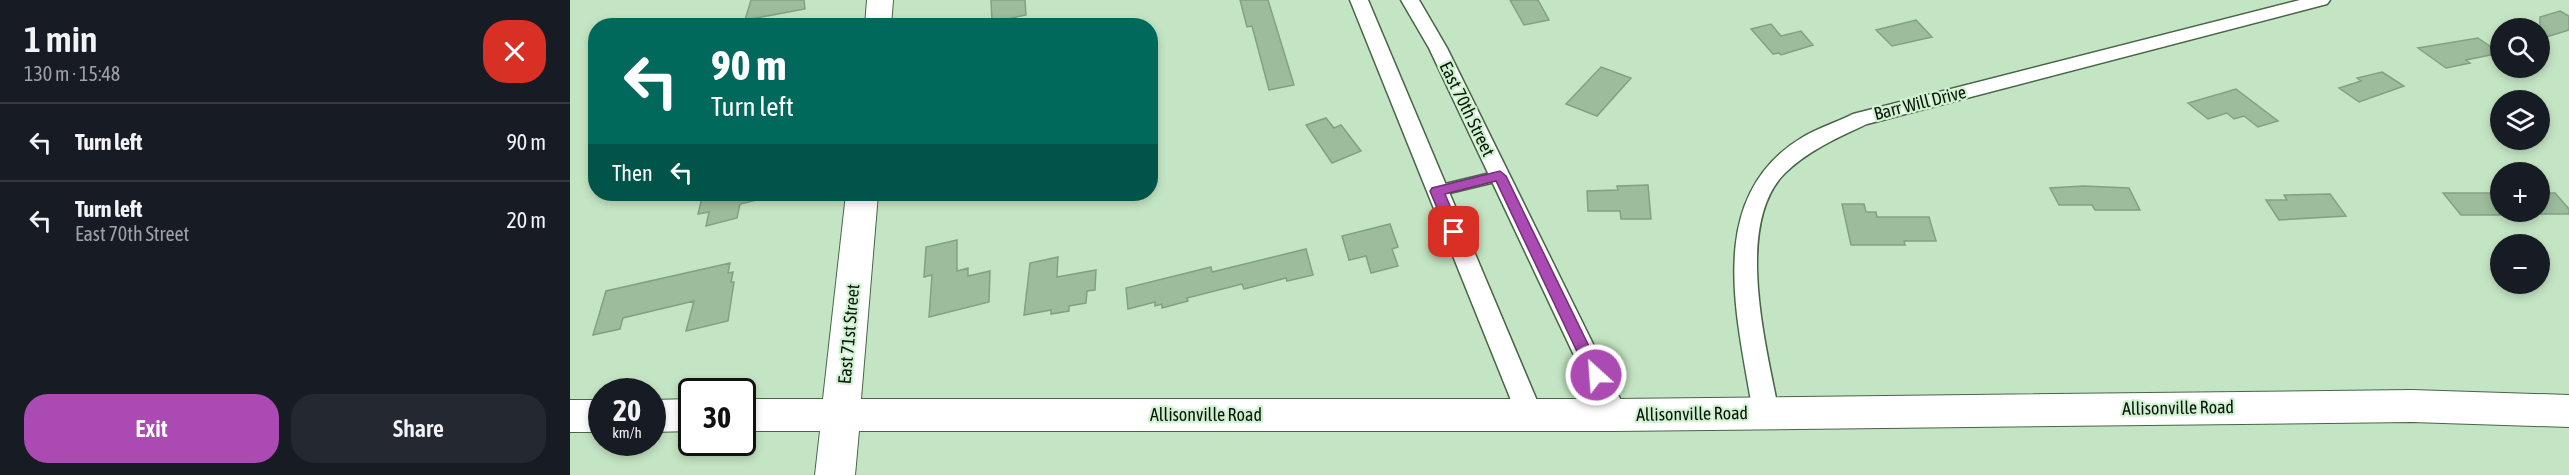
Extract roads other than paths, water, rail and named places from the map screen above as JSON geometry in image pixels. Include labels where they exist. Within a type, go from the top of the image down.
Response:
[{"type":"main road","points":[[879,18],[880,0]]},
{"type":"main road","name":"East 71st Street","points":[[835,475],[861,201]]},
{"type":"main road","name":"Allisonville Road","points":[[756,415],[1615,415],[2412,406],[2569,411]]},
{"type":"main road","points":[[570,416],[588,416]]},
{"type":"street","points":[[1359,0],[1530,415]]},
{"type":"street","name":"East 70th Street","points":[[1410,0],[1433,39],[1615,415]]},
{"type":"street","name":"Barr Will Drive","points":[[1766,412],[1745,278],[1746,233],[1753,207],[1766,183],[1789,157],[1806,144],[1825,133],[1860,119],[2321,0]]},
{"type":"lane","points":[[1437,191],[1500,176]]}]
